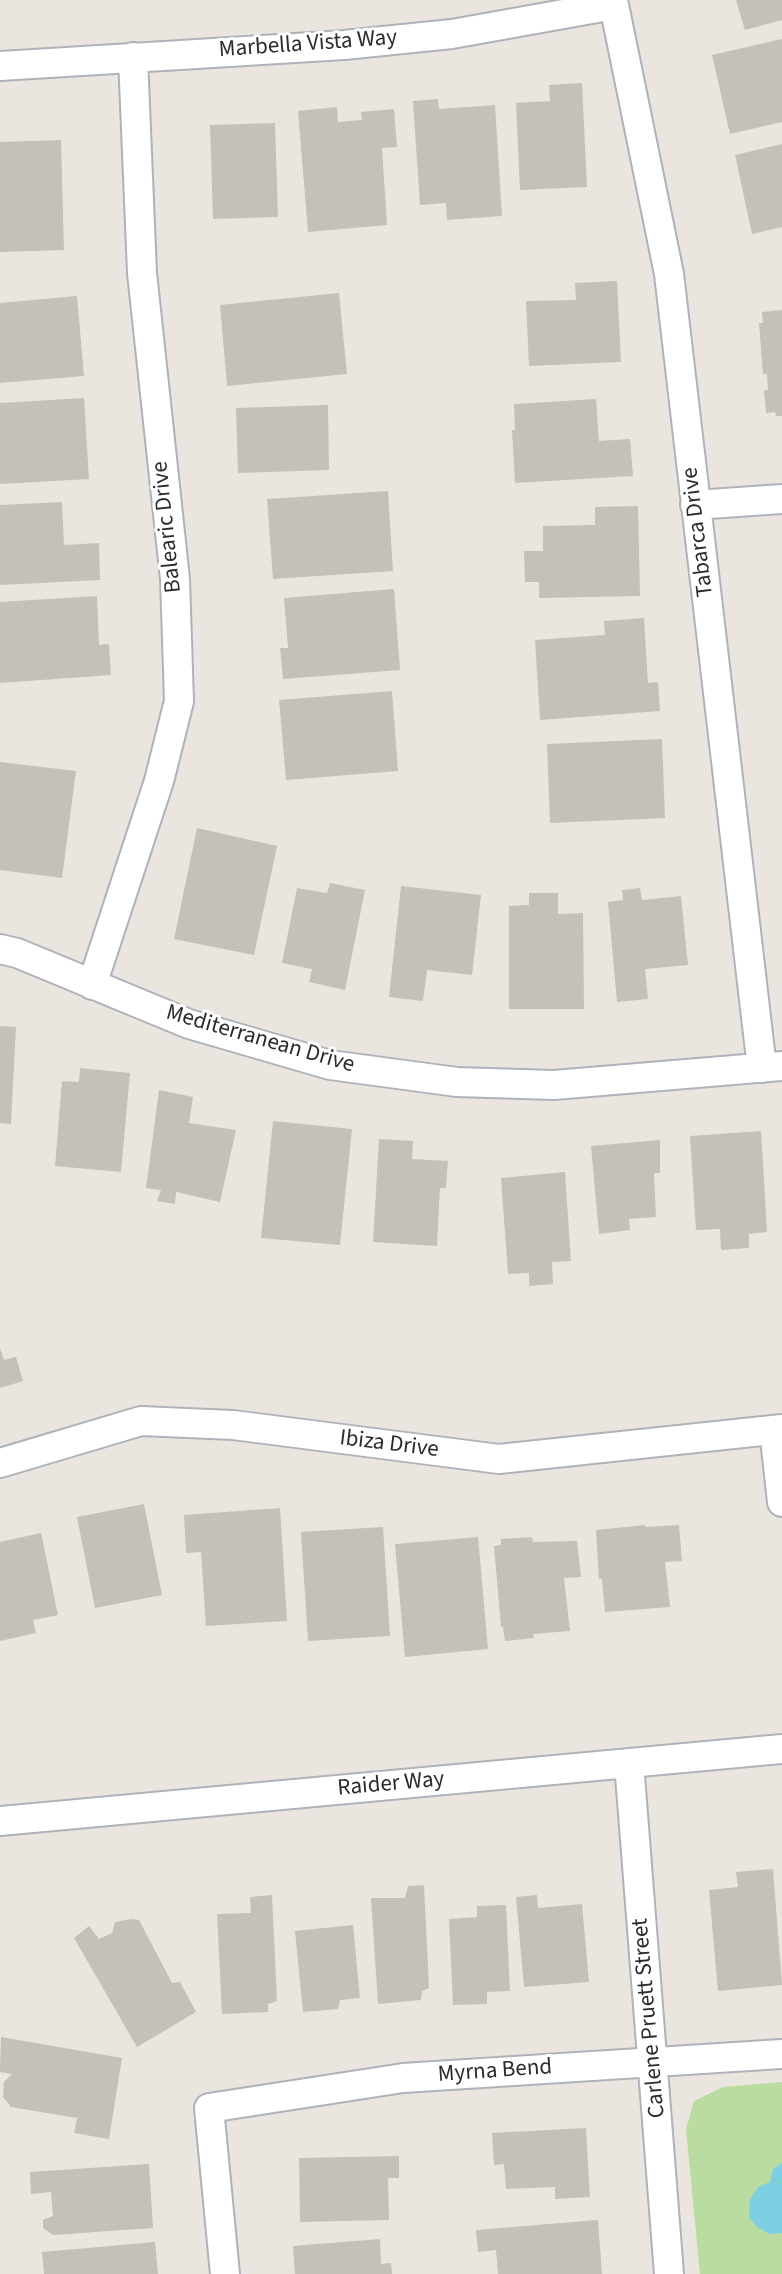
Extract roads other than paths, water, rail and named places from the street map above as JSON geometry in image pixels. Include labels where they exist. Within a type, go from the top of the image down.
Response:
[{"type":"street","name":"Marbella Vista Way","points":[[0,66],[344,45],[453,34],[614,2]]},
{"type":"street","name":"Tabarca Drive","points":[[614,2],[669,274],[695,505],[772,1067]]},
{"type":"street","name":"Balearic Drive","points":[[92,985],[159,781],[179,701],[175,579],[142,273],[133,57]]},
{"type":"street","points":[[695,505],[782,499]]},
{"type":"street","name":"Mediterranean Drive","points":[[0,949],[17,953],[189,1024],[330,1065],[457,1082],[554,1085],[772,1067]]},
{"type":"street","name":"Ibiza Drive","points":[[0,1463],[142,1422],[233,1425],[499,1460],[778,1430]]},
{"type":"street","points":[[778,1430],[782,1502]]},
{"type":"street","name":"Raider Way","points":[[0,1821],[782,1749]]},
{"type":"street","name":"Carlene Pruett Street","points":[[629,1763],[670,2274]]},
{"type":"street","name":"Myrna Bend","points":[[225,2274],[209,2108],[403,2078],[782,2054]]},
{"type":"water","points":[[782,2163],[782,2233],[769,2234],[757,2227],[749,2217],[750,2199],[759,2186],[770,2182],[773,2169]]}]
